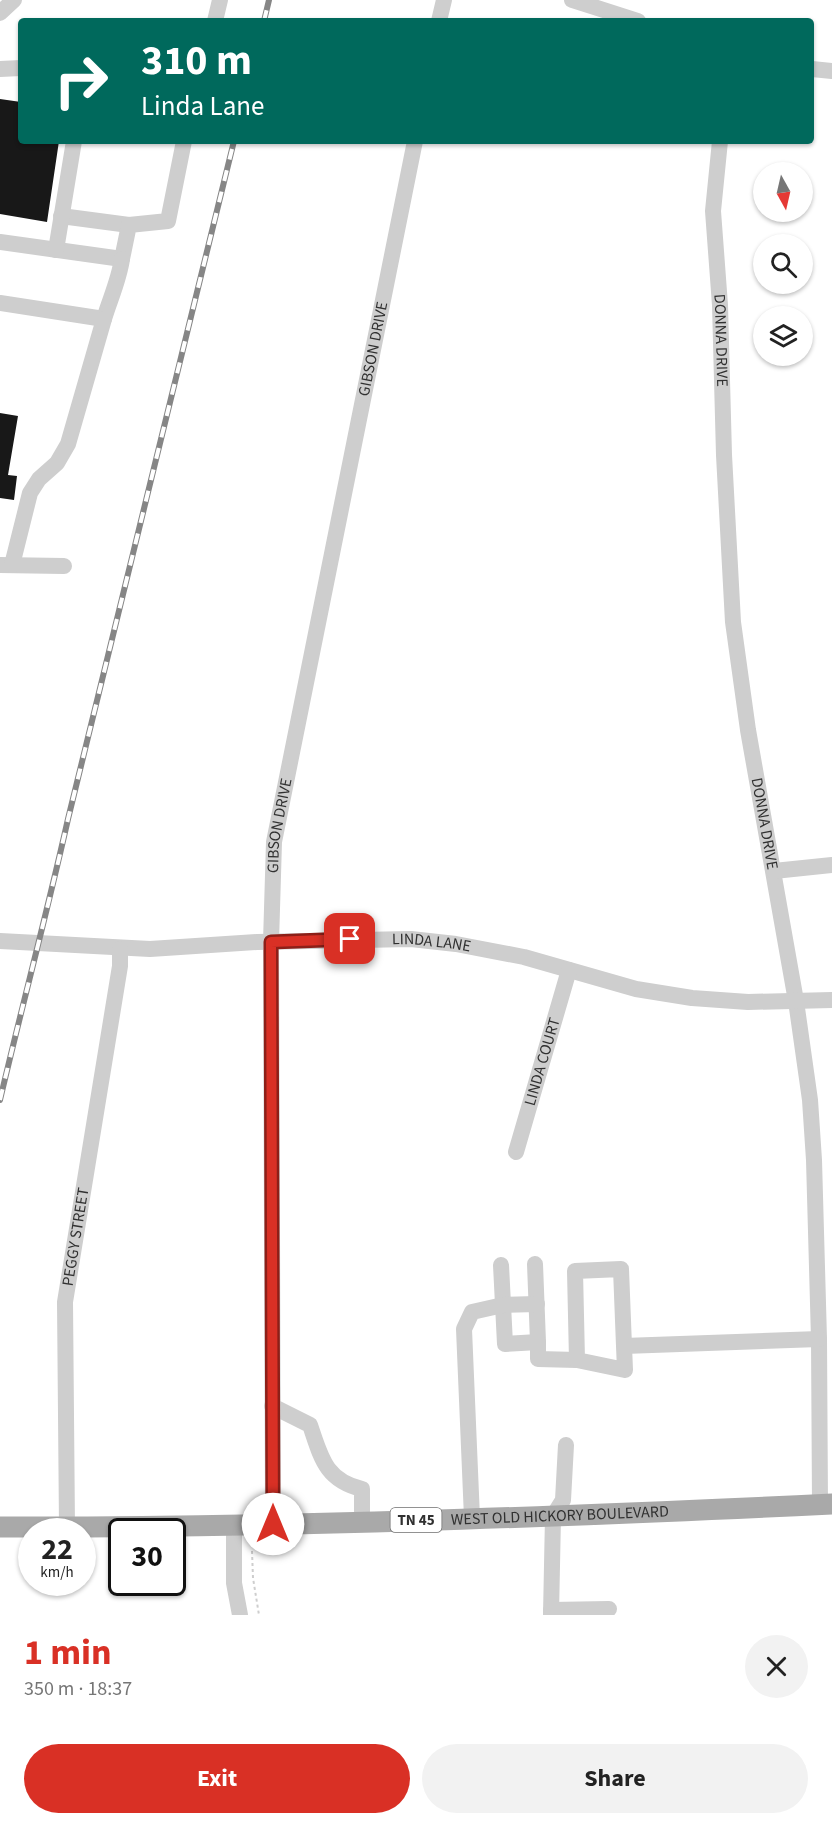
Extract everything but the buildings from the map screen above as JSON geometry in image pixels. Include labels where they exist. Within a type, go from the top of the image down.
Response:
[{"type":"main road","name":"WEST OLD HICKORY BOULEVARD","points":[[96,1527],[553,1516],[826,1505]]},
{"type":"main road","name":"WEST OLD HICKORY BOULEVARD","points":[[0,1527],[18,1527]]},
{"type":"street","points":[[0,13],[14,0]]},
{"type":"street","points":[[216,18],[220,0]]},
{"type":"street","points":[[440,18],[444,0]]},
{"type":"street","points":[[572,0],[629,18]]},
{"type":"street","points":[[0,69],[18,68]]},
{"type":"street","points":[[814,69],[832,71]]},
{"type":"street","points":[[56,250],[73,144]]},
{"type":"street","points":[[61,216],[129,225],[168,221],[183,144]]},
{"type":"street","name":"GIBSON DRIVE","points":[[273,1524],[271,942],[274,842],[414,144]]},
{"type":"street","name":"DONNA DRIVE","points":[[720,144],[713,211],[720,305],[724,455],[733,622],[748,730],[796,1001],[810,1100],[826,1505]]},
{"type":"street","points":[[64,566],[6,565],[30,493],[39,479],[57,463],[68,444],[113,290],[119,279],[129,225]]},
{"type":"street","points":[[0,242],[122,259]]},
{"type":"street","points":[[0,303],[104,320]]},
{"type":"street","points":[[774,871],[832,865]]},
{"type":"street","name":"LINDA LANE","points":[[0,941],[150,950],[271,942],[411,939],[498,951],[636,989],[692,998],[747,1002],[832,1000]]},
{"type":"street","name":"PEGGY STREET","points":[[67,1518],[65,1302],[120,966],[120,949]]},
{"type":"street","name":"LINDA COURT","points":[[516,1152],[570,970]]},
{"type":"street","points":[[535,1264],[538,1359],[577,1360],[625,1370],[621,1269],[575,1271],[577,1360]]},
{"type":"street","points":[[501,1265],[505,1344],[538,1342]]},
{"type":"street","points":[[472,1518],[464,1329],[472,1312],[503,1305],[537,1304]]},
{"type":"street","points":[[624,1346],[819,1339]]},
{"type":"street","points":[[272,1406],[310,1425],[328,1470],[346,1485],[362,1490],[363,1521]]},
{"type":"street","points":[[566,1445],[562,1500],[553,1516],[551,1613],[609,1609]]},
{"type":"street","points":[[234,1525],[234,1583],[240,1615]]},
{"type":"path","points":[[252,1551],[253,1578],[259,1615]]},
{"type":"railway","points":[[265,18],[269,0]]},
{"type":"railway","points":[[0,1100],[233,144]]},
{"type":"route","points":[[273,1524],[271,942],[350,939]]}]
